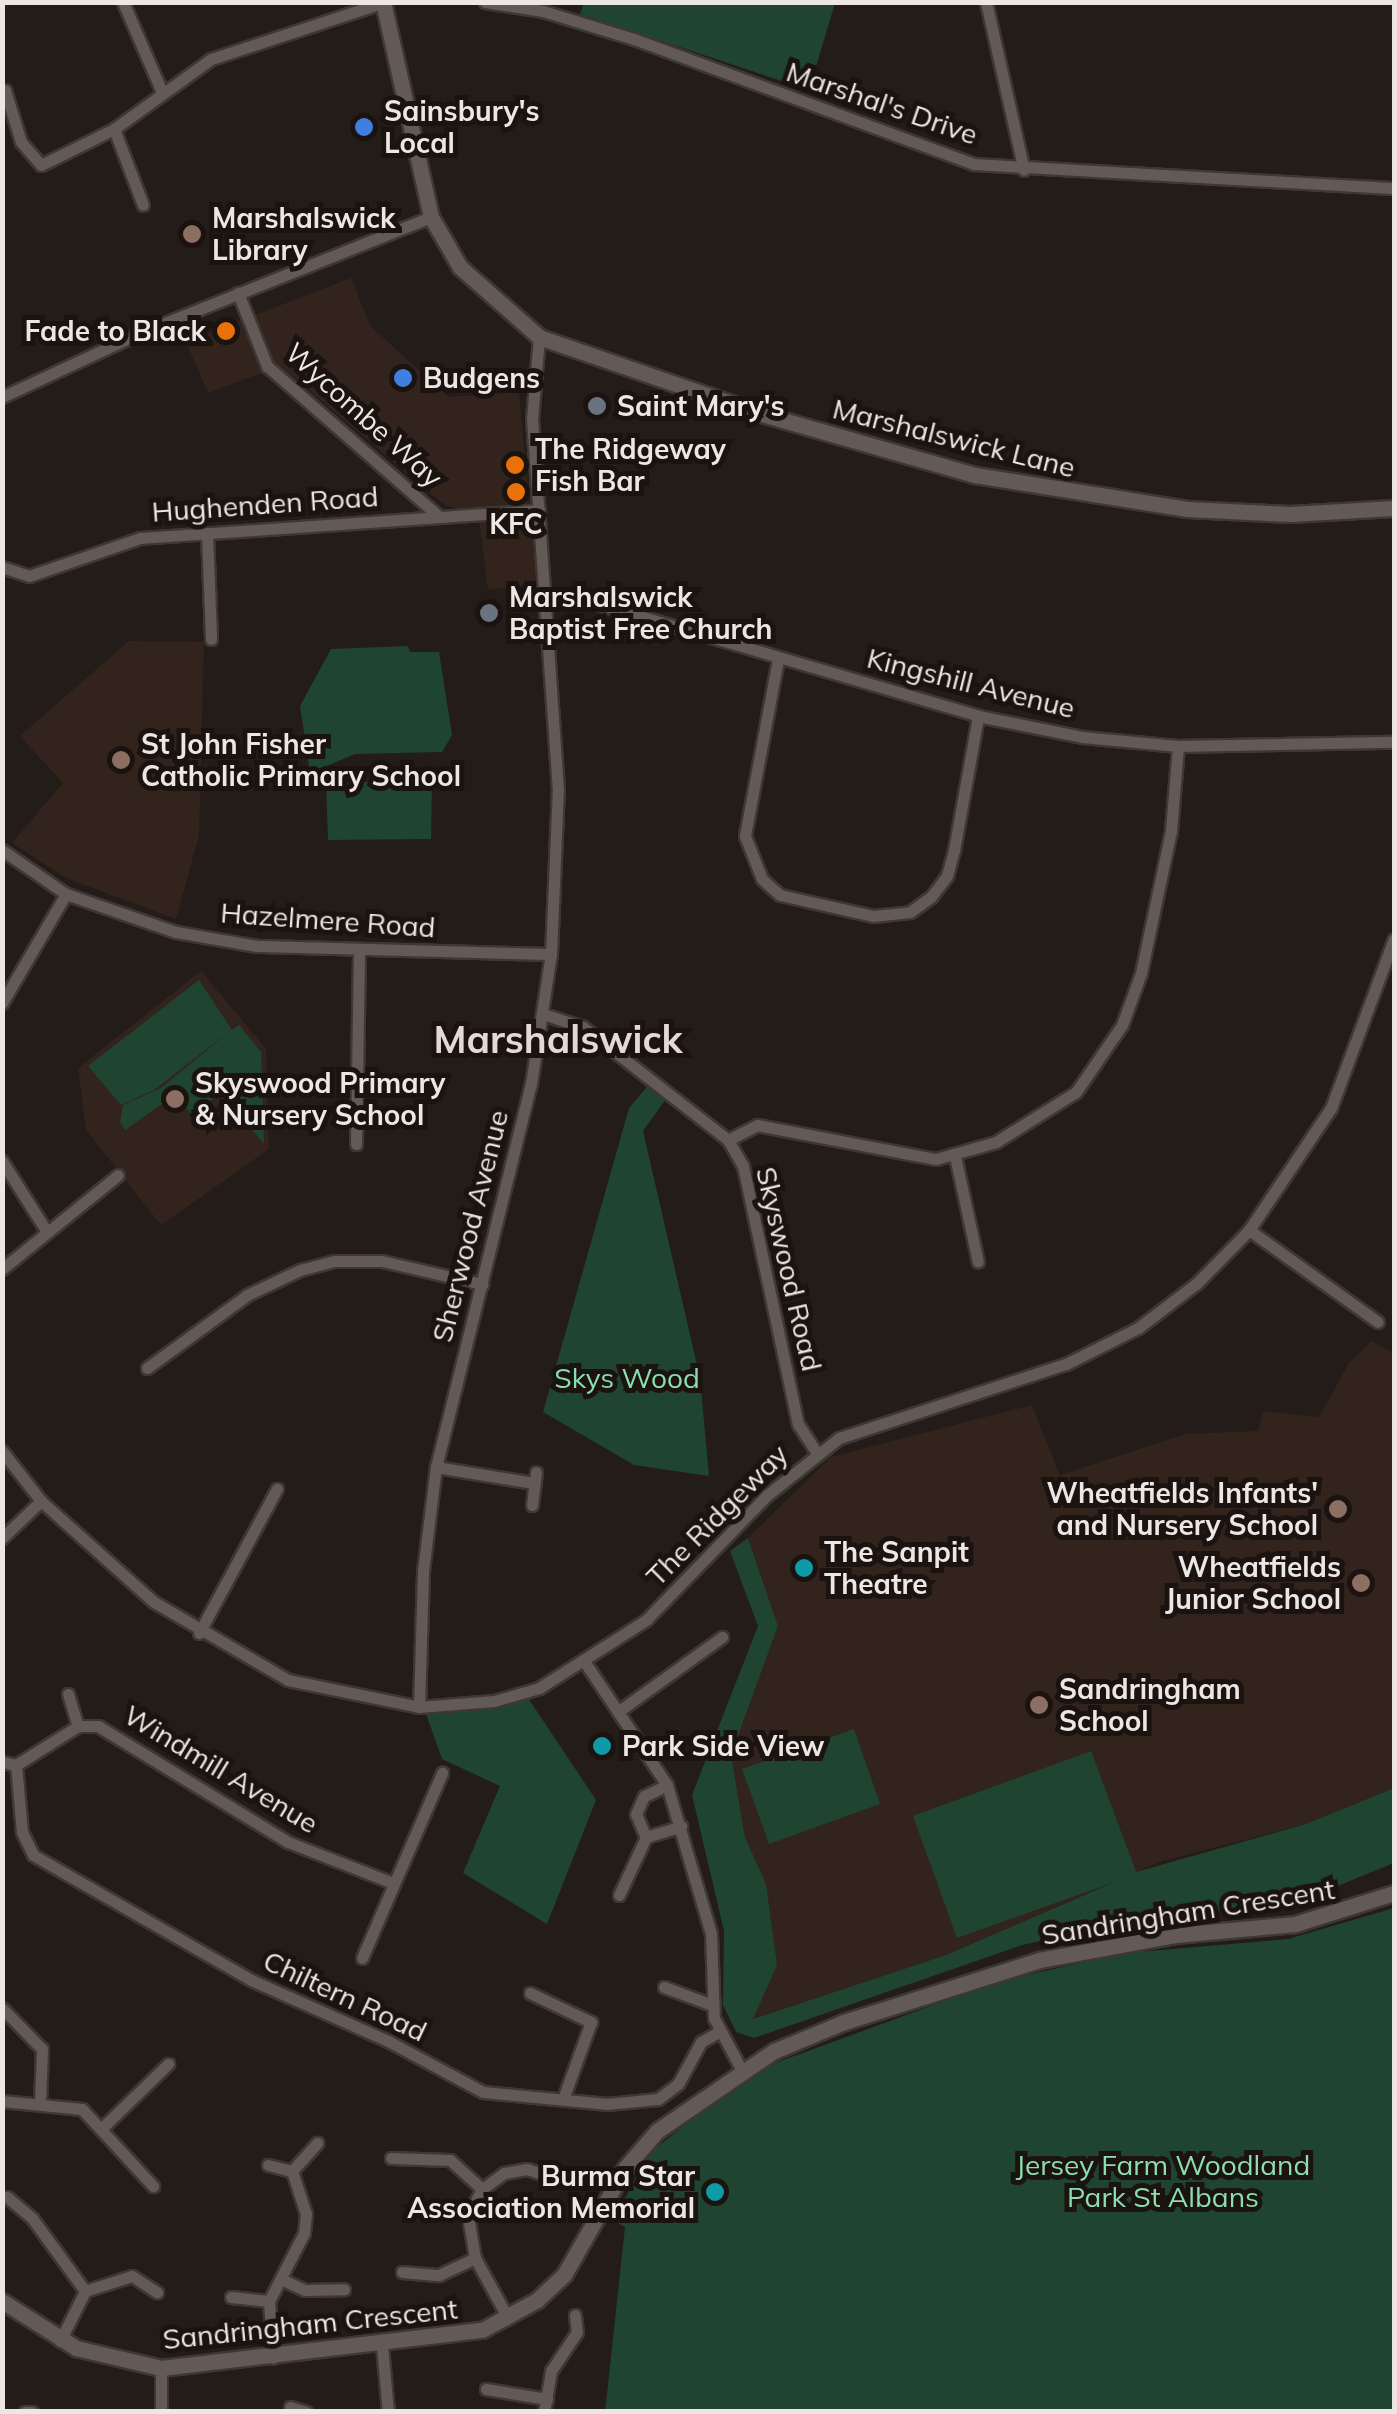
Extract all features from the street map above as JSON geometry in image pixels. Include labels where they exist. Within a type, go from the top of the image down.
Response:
[{"type":"street","points":[[123,2],[162,92]]},
{"type":"street","name":"Marshal's Drive","points":[[485,2],[543,11],[634,40],[932,153],[1024,170],[1394,188]]},
{"type":"street","points":[[986,2],[1024,170]]},
{"type":"street","points":[[5,98],[20,142],[41,165],[114,129],[162,92],[242,46],[384,3]]},
{"type":"street","name":"Marshalswick Lane","points":[[384,3],[431,217],[460,267],[539,338],[762,414],[992,478],[1188,509],[1394,514]]},
{"type":"street","points":[[114,129],[143,205]]},
{"type":"street","points":[[2,397],[238,293],[431,217]]},
{"type":"street","name":"Wycombe Way","points":[[238,293],[267,366],[437,515]]},
{"type":"street","name":"Sherwood Avenue","points":[[418,1707],[423,1571],[436,1466],[543,1014],[551,954],[558,790],[531,385],[539,338]]},
{"type":"street","name":"Hughenden Road","points":[[2,567],[29,576],[140,538],[539,510]]},
{"type":"street","points":[[207,534],[211,639]]},
{"type":"street","name":"Kingshill Avenue","points":[[546,594],[568,595],[978,716],[1082,737],[1178,746],[1394,742]]},
{"type":"street","points":[[778,659],[745,836],[762,879],[780,895],[874,916],[910,912],[930,897],[947,876],[954,850],[978,716]]},
{"type":"street","points":[[728,1140],[756,1125],[919,1158],[955,1156],[1044,1118],[1076,1092],[1122,1024],[1156,914],[1178,746]]},
{"type":"street","name":"Hazelmere Road","points":[[2,850],[66,894],[176,932],[257,946],[551,954]]},
{"type":"street","points":[[2,1003],[66,894]]},
{"type":"street","name":"The Ridgeway","points":[[2,1451],[42,1501],[140,1591],[199,1633],[288,1680],[418,1707],[519,1695],[586,1664],[646,1620],[816,1452],[874,1424],[1021,1381],[1138,1328],[1249,1230],[1331,1108],[1390,979],[1394,939]]},
{"type":"street","points":[[356,1144],[358,950]]},
{"type":"street","name":"Skyswood Road","points":[[543,1014],[583,1027],[728,1140],[742,1166],[798,1424],[816,1452]]},
{"type":"street","points":[[955,1156],[978,1262]]},
{"type":"street","points":[[2,1160],[46,1232]]},
{"type":"street","points":[[2,1269],[118,1175]]},
{"type":"street","points":[[1249,1230],[1378,1322]]},
{"type":"street","points":[[147,1368],[247,1296],[300,1270],[382,1261],[482,1284]]},
{"type":"street","points":[[436,1466],[535,1477],[532,1505]]},
{"type":"street","points":[[199,1633],[264,1501],[277,1488]]},
{"type":"street","points":[[2,1538],[42,1501]]},
{"type":"street","points":[[619,1711],[722,1637]]},
{"type":"street","points":[[586,1664],[666,1785],[682,1826],[711,1934],[712,2005],[718,2032],[741,2070]]},
{"type":"street","name":"Windmill Avenue","points":[[68,1694],[78,1726]]},
{"type":"street","name":"Windmill Avenue","points":[[9,1764],[78,1726],[110,1730],[288,1842],[393,1883]]},
{"type":"street","name":"Chiltern Road","points":[[9,1764],[22,1832],[33,1855],[251,1980],[388,2041],[482,2092],[563,2100],[658,2099],[678,2084],[701,2042],[718,2032]]},
{"type":"street","points":[[362,1958],[442,1774]]},
{"type":"street","points":[[619,1895],[646,1837],[636,1806],[666,1785]]},
{"type":"street","points":[[646,1837],[682,1826]]},
{"type":"street","name":"Sandringham Crescent","points":[[2,2301],[60,2340],[109,2360],[160,2368],[445,2339],[508,2318],[564,2275],[645,2143],[741,2070],[844,2022],[1039,1960],[1175,1935],[1314,1920],[1394,1893]]},
{"type":"street","points":[[664,1987],[712,2005]]},
{"type":"street","points":[[530,1992],[591,2022],[563,2100]]},
{"type":"street","points":[[2,2008],[42,2049],[40,2103]]},
{"type":"street","points":[[103,2127],[168,2064]]},
{"type":"street","points":[[2,2101],[82,2110],[103,2127],[153,2186]]},
{"type":"street","points":[[292,2171],[317,2143]]},
{"type":"street","points":[[391,2158],[450,2160],[482,2189]]},
{"type":"street","points":[[268,2165],[292,2171]]},
{"type":"street","points":[[508,2318],[475,2258],[468,2216],[482,2189],[504,2173],[527,2169],[563,2181]]},
{"type":"street","points":[[272,2358],[269,2301],[306,2227],[292,2171]]},
{"type":"street","points":[[7,2198],[32,2218],[85,2291]]},
{"type":"street","points":[[402,2272],[440,2275],[475,2258]]},
{"type":"street","points":[[60,2340],[85,2291],[132,2276],[157,2292]]},
{"type":"street","points":[[281,2279],[305,2290],[344,2288]]},
{"type":"street","points":[[231,2297],[269,2301]]},
{"type":"street","points":[[486,2388],[546,2405],[550,2371],[577,2332],[575,2315]]},
{"type":"street","points":[[382,2346],[388,2412]]},
{"type":"street","points":[[160,2368],[161,2412]]},
{"type":"street","points":[[290,2407],[306,2412]]},
{"type":"shaded area","points":[[351,278],[370,326],[449,397],[519,392],[537,584],[488,590],[479,520],[442,503],[280,366],[208,393],[186,342]]},
{"type":"shaded area","name":"St John Fisher Catholic Primary School","points":[[129,641],[204,642],[199,835],[176,919],[66,878],[12,843],[63,783],[20,736]]},
{"type":"shaded area","name":"Skyswood Primary & Nursery School","points":[[201,971],[266,1049],[269,1149],[161,1225],[86,1130],[78,1068]]},
{"type":"shaded area","name":"Sandringham School","points":[[1372,1341],[1394,1354],[1394,1788],[1306,1824],[1159,1862],[946,1955],[752,2019],[766,1884],[745,1837],[731,1755],[778,1626],[748,1538],[831,1457],[1032,1405],[1060,1475],[1186,1434],[1258,1431],[1263,1411],[1319,1417],[1349,1363]]},
{"type":"green space","points":[[584,2],[835,3],[809,90],[580,14]]},
{"type":"green space","points":[[408,646],[410,652],[439,652],[452,735],[442,752],[355,754],[310,773],[300,706],[331,649]]},
{"type":"green space","points":[[326,782],[432,782],[431,839],[328,840]]},
{"type":"green space","points":[[199,980],[232,1030],[239,1025],[261,1052],[264,1144],[226,1098],[215,1097],[191,1114],[176,1094],[125,1130],[120,1122],[123,1105],[161,1088],[230,1031],[154,1090],[121,1105],[88,1066]]},
{"type":"green space","name":"Skys Wood","points":[[647,1087],[666,1099],[643,1131],[700,1378],[709,1476],[634,1465],[543,1412],[629,1108]]},
{"type":"green space","points":[[748,1538],[778,1626],[731,1755],[745,1837],[766,1884],[777,1965],[753,2019],[946,1955],[1112,1883],[957,1938],[913,1816],[1091,1751],[1136,1872],[1306,1824],[1394,1788],[1394,1863],[1325,1891],[1254,1907],[1143,1919],[1022,1945],[754,2038],[736,2032],[723,2005],[724,1931],[692,1795],[758,1626],[730,1551]]},
{"type":"green space","points":[[528,1698],[596,1800],[547,1924],[463,1873],[500,1786],[442,1759],[425,1711]]},
{"type":"green space","points":[[854,1729],[880,1804],[769,1844],[742,1769]]},
{"type":"green space","name":"Jersey Farm Woodland Park St Albans","points":[[1394,1908],[1394,2411],[605,2412],[625,2227],[614,2221],[646,2156],[731,2088],[778,2062],[999,1981],[1126,1953],[1288,1939]]},
{"type":"place","name":"Sainsbury's Local","points":[[364,127]]},
{"type":"place","name":"Marshalswick Library","points":[[192,234]]},
{"type":"place","name":"Fade to Black","points":[[226,331]]},
{"type":"place","name":"Budgens","points":[[403,378]]},
{"type":"place","name":"Saint Mary's","points":[[597,406]]},
{"type":"place","name":"The Ridgeway Fish Bar","points":[[515,465]]},
{"type":"place","name":"KFC","points":[[516,492]]},
{"type":"place","name":"Marshalswick Baptist Free Church","points":[[489,613]]},
{"type":"place","name":"St John Fisher Catholic Primary School","points":[[121,760]]},
{"type":"place","name":"Skyswood Primary & Nursery School","points":[[175,1099]]},
{"type":"place","name":"Wheatfields Infants' and Nursery School","points":[[1338,1509]]},
{"type":"place","name":"The Sanpit Theatre","points":[[804,1568]]},
{"type":"place","name":"Wheatfields Junior School","points":[[1361,1583]]},
{"type":"place","name":"Sandringham School","points":[[1039,1705]]},
{"type":"place","name":"Park Side View","points":[[602,1746]]},
{"type":"place","name":"Burma Star Association Memorial","points":[[715,2192]]},
{"type":"district","name":"Marshalswick","points":[[558,1040]]}]
